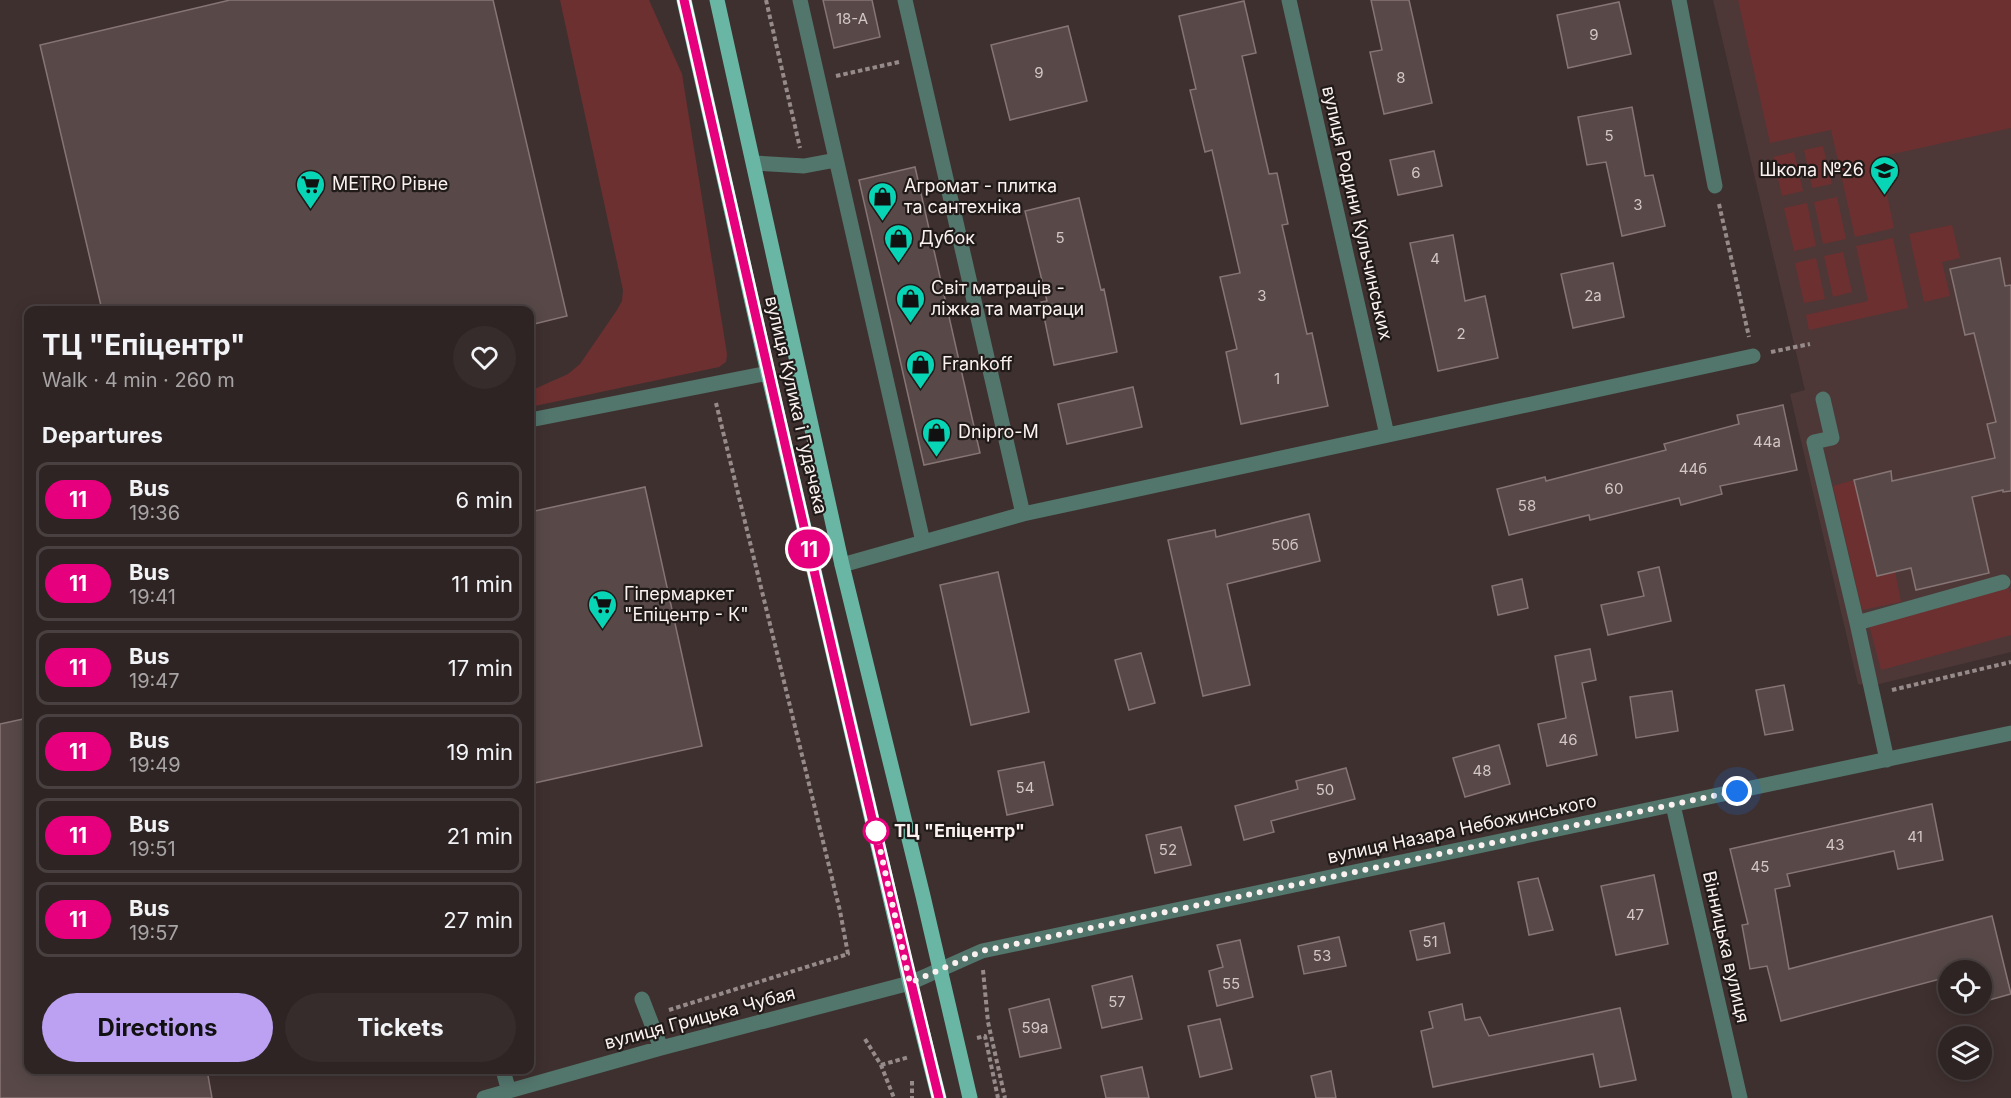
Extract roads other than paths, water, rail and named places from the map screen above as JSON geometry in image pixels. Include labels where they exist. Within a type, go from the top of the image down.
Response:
[{"type":"main road","name":"вулиця Кулика і Гудачека","points":[[684,0],[768,373],[910,983],[939,1098]]},
{"type":"main road","name":"вулиця Кулика і Гудачека","points":[[717,0],[842,565],[923,896],[932,973],[970,1098]]},
{"type":"street","points":[[800,0],[923,542]]},
{"type":"street","points":[[905,0],[1023,514]]},
{"type":"street","name":"вулиця Родини Кульчинських","points":[[1289,0],[1388,435]]},
{"type":"street","points":[[1680,0],[1715,186]]},
{"type":"street","points":[[754,163],[804,166],[836,160]]},
{"type":"street","points":[[842,565],[1023,514],[1753,356]]},
{"type":"street","points":[[534,419],[768,373]]},
{"type":"street","points":[[1823,399],[1832,438],[1814,442],[1887,760]]},
{"type":"street","points":[[1857,623],[2003,582]]},
{"type":"street","name":"вулиця Назара Небожинського","points":[[932,973],[982,951],[2011,734]]},
{"type":"street","name":"Вінницька вулиця","points":[[1673,805],[1740,1098]]},
{"type":"street","name":"вулиця Грицька Чубая","points":[[484,1098],[662,1048],[910,983],[932,973]]},
{"type":"street","points":[[642,999],[662,1048]]},
{"type":"street","points":[[504,1074],[509,1092]]},
{"type":"place","name":"Школа №26","points":[[1885,196]]},
{"type":"place","name":"METRO Рівне","points":[[311,210]]},
{"type":"place","name":"Агромат - плитка та сантехніка","points":[[883,222]]},
{"type":"place","name":"Дубок","points":[[898,264]]},
{"type":"place","name":"Світ матраців - ліжка та матраци","points":[[910,324]]},
{"type":"place","name":"Frankoff","points":[[921,390]]},
{"type":"place","name":"Dnipro-M","points":[[937,458]]},
{"type":"place","name":"Гіпермаркет \"Епіцентр - К\"","points":[[603,630]]},
{"type":"place","name":"ТЦ \"Епіцентр\"","points":[[876,831]]}]
